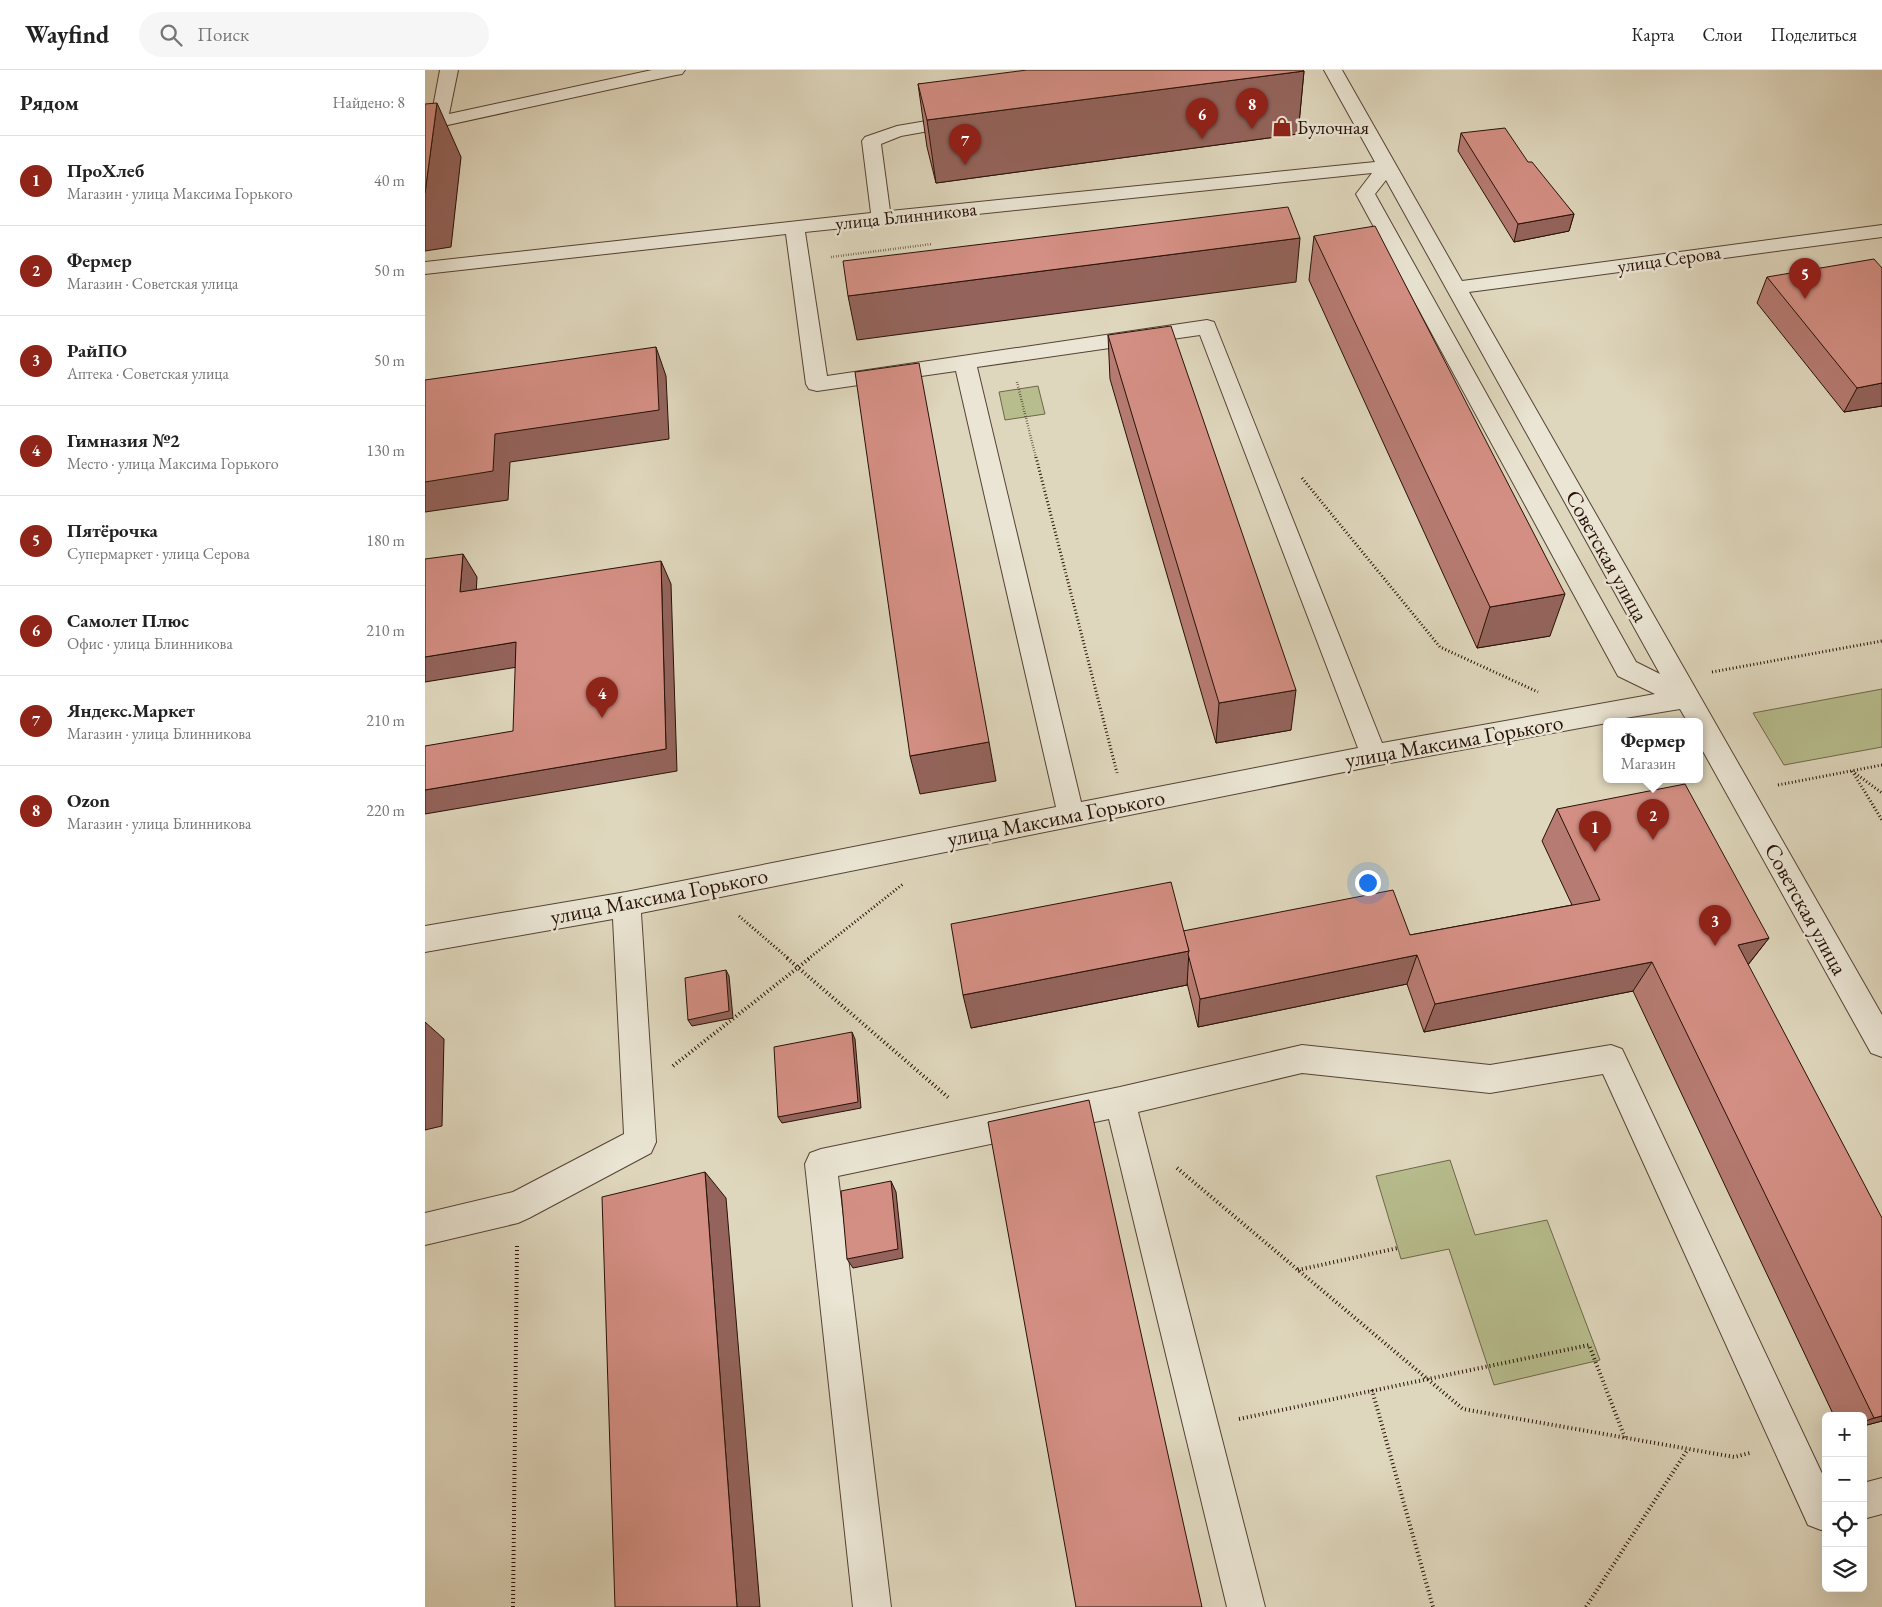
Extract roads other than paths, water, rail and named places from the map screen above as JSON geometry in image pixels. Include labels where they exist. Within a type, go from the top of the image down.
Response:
[{"type":"street","points":[[449,70],[432,124],[676,70]]},
{"type":"street","name":"Советская улица","points":[[1333,70],[1698,718]]},
{"type":"street","points":[[881,218],[871,141],[897,131],[975,118]]},
{"type":"street","points":[[1387,166],[1365,194],[1627,669],[1687,698]]},
{"type":"street","name":"улица Блинникова","points":[[425,268],[795,227],[1387,166]]},
{"type":"street","points":[[795,227],[817,384],[1207,327],[1374,755]]},
{"type":"street","name":"улица Серова","points":[[1456,288],[1882,231]]},
{"type":"street","points":[[965,362],[1071,816]]},
{"type":"street","name":"улица Максима Горького","points":[[425,940],[626,904],[1374,755],[1687,698]]},
{"type":"street","name":"Советская улица","points":[[1703,726],[1882,1042]]},
{"type":"street","points":[[425,1229],[518,1208],[640,1142],[639,1092],[626,904]]},
{"type":"street","points":[[871,1607],[821,1164],[1120,1102],[1303,1059],[1490,1079],[1611,1059],[1822,1512]]},
{"type":"street","points":[[1120,1102],[1246,1607]]},
{"type":"street","points":[[1867,1500],[1882,1496]]},
{"type":"place","name":"Булочная","points":[[1282,127]]},
{"type":"place","name":"Ozon","points":[[1252,129]]},
{"type":"place","name":"Самолет Плюс","points":[[1202,139]]},
{"type":"place","name":"Яндекс.Маркет","points":[[965,165]]},
{"type":"place","name":"Пятёрочка","points":[[1805,299]]},
{"type":"place","name":"Гимназия №2","points":[[602,718]]},
{"type":"place","name":"Фермер","points":[[1653,840]]},
{"type":"place","name":"ПроХлеб","points":[[1595,852]]},
{"type":"place","name":"РайПО","points":[[1715,946]]}]
